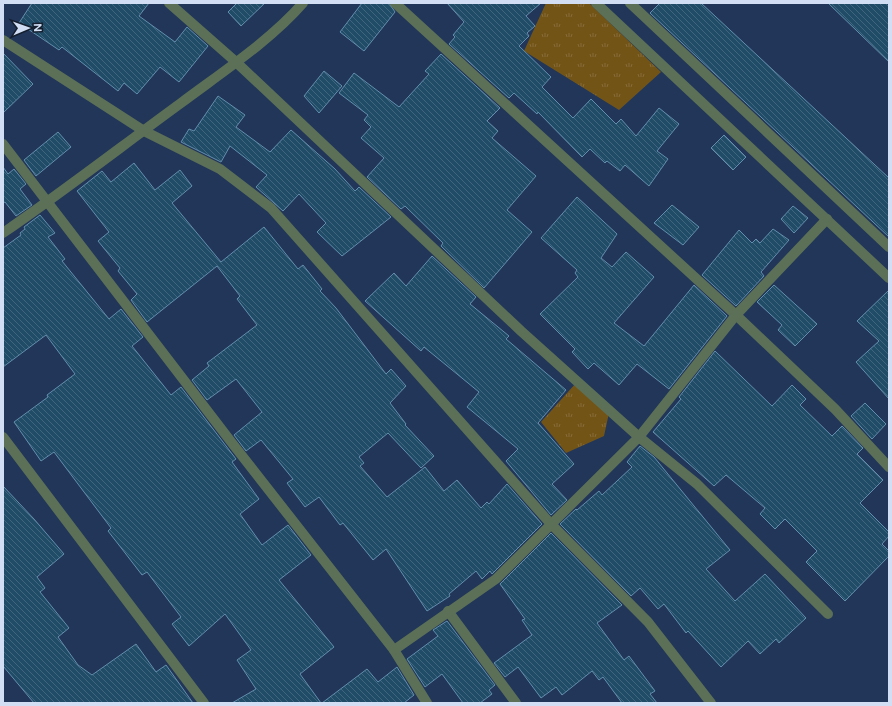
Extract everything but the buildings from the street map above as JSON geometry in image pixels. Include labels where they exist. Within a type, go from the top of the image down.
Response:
[{"type":"street","points":[[169,3],[236,62],[521,331],[639,437],[697,484],[828,614]]},
{"type":"street","points":[[3,233],[48,202],[236,62],[293,15],[303,3]]},
{"type":"street","points":[[395,3],[736,315],[835,409],[889,467]]},
{"type":"street","points":[[596,3],[889,278]]},
{"type":"street","points":[[630,3],[889,247]]},
{"type":"street","points":[[3,40],[144,130],[220,169],[271,208],[550,523],[648,622],[711,703]]},
{"type":"street","points":[[3,144],[227,436],[394,650],[427,703]]},
{"type":"street","points":[[394,650],[496,579],[550,523],[639,437],[736,315],[827,219]]},
{"type":"street","points":[[3,437],[204,703]]},
{"type":"street","points":[[448,611],[516,703]]},
{"type":"green space","points":[[546,3],[589,3],[661,72],[619,110],[524,51]]},
{"type":"green space","points":[[576,383],[609,413],[604,436],[566,453],[541,422]]}]
